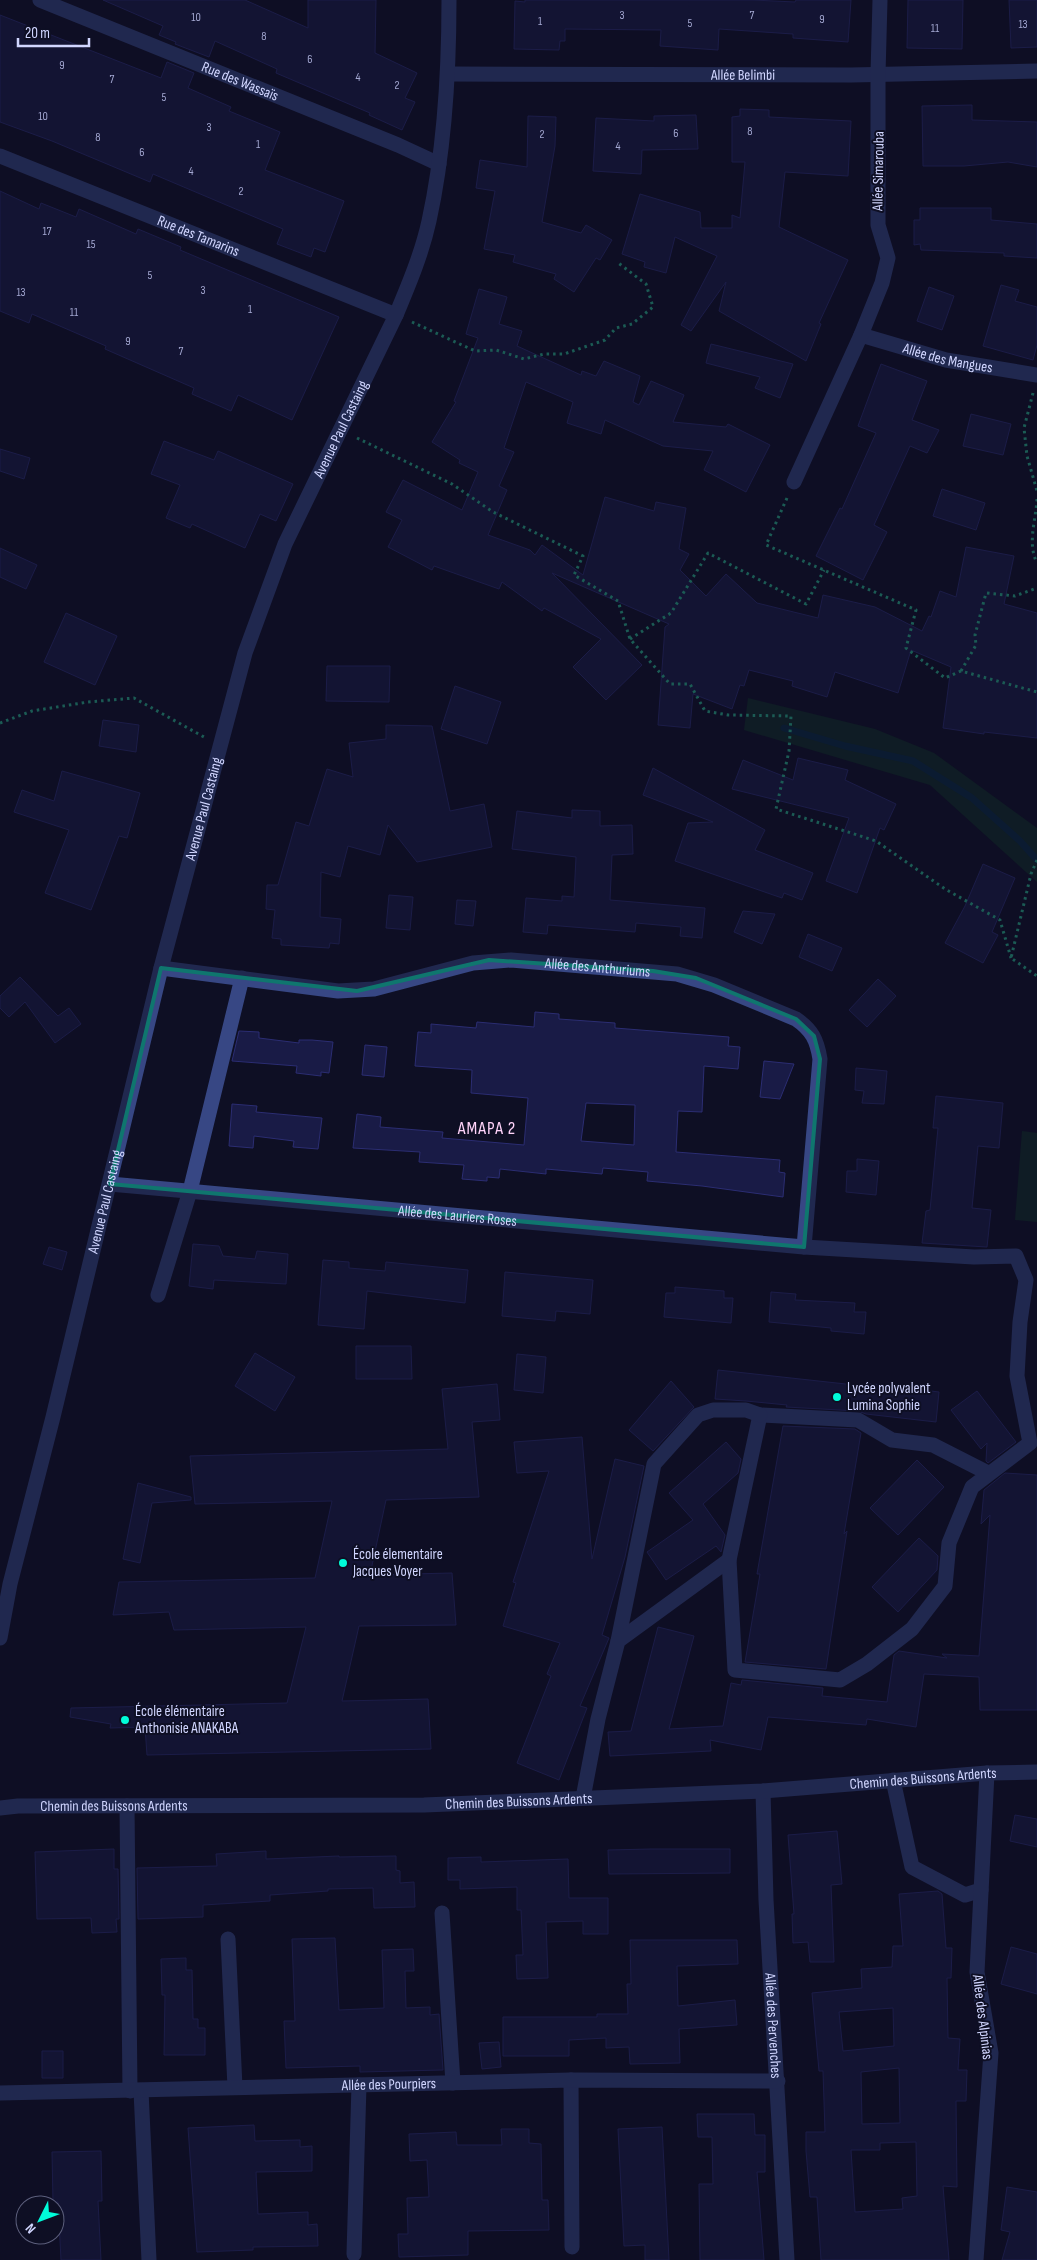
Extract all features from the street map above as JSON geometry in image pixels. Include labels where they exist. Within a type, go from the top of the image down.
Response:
[{"type":"street","name":"Rue des Wassaïs","points":[[40,0],[398,145],[439,164]]},
{"type":"street","name":"Avenue Paul Castaing","points":[[0,1638],[10,1584],[110,1184],[161,968],[245,652],[285,544],[396,315],[411,280],[426,231],[439,164],[449,74],[449,0]]},
{"type":"street","name":"Allée Simarouba","points":[[794,482],[861,335],[882,283],[888,258],[878,225],[880,0]]},
{"type":"street","name":"Allée Belimbi","points":[[449,74],[1037,72]]},
{"type":"street","name":"Rue des Tamarins","points":[[0,156],[396,315]]},
{"type":"street","name":"Allée des Mangues","points":[[861,335],[946,360],[1037,375]]},
{"type":"street","name":"Allée des Anthuriums","points":[[161,968],[357,991],[388,986],[489,960],[653,971],[686,976],[714,984],[796,1019],[814,1036],[820,1059],[804,1247]]},
{"type":"street","points":[[158,1295],[190,1191],[242,978]]},
{"type":"street","name":"Allée des Lauriers Roses","points":[[110,1184],[804,1247],[974,1257],[1016,1256],[1026,1280],[1020,1322],[1017,1376],[1030,1443],[988,1473]]},
{"type":"street","points":[[583,1798],[598,1719],[618,1641],[654,1464],[698,1415],[713,1410],[746,1410],[760,1415],[858,1420],[892,1440],[933,1445],[988,1473],[972,1487],[949,1543],[945,1586],[912,1629],[867,1664],[840,1680],[735,1670],[729,1560],[760,1415]]},
{"type":"street","points":[[618,1641],[729,1560]]},
{"type":"street","name":"Chemin des Buissons Ardents","points":[[0,1808],[18,1806],[424,1804],[763,1791],[987,1773],[1037,1772]]},
{"type":"street","name":"Allée des Alpinias","points":[[976,2260],[991,2052],[977,1972],[987,1773]]},
{"type":"street","points":[[894,1780],[912,1867],[965,1895],[981,1890]]},
{"type":"street","name":"Allée des Pervenches","points":[[763,1791],[766,1900],[787,2260]]},
{"type":"street","points":[[127,1806],[135,2091],[149,2260]]},
{"type":"street","points":[[442,1913],[454,2083]]},
{"type":"street","points":[[228,1939],[235,2087]]},
{"type":"street","points":[[571,2080],[572,2247]]},
{"type":"street","name":"Allée des Pourpiers","points":[[0,2093],[571,2080],[778,2081]]},
{"type":"street","points":[[354,2254],[359,2085]]},
{"type":"path","points":[[396,315],[475,351],[496,350],[524,359],[544,354],[564,354],[605,340],[616,328],[632,324],[653,307],[646,284],[617,262]]},
{"type":"path","points":[[1037,375],[1031,407],[1024,428],[1027,456],[1037,491]]},
{"type":"path","points":[[340,431],[452,484],[493,512],[583,556],[574,575],[618,601],[630,639],[670,684],[690,684],[705,711],[728,715],[791,716],[789,751],[776,808],[876,841],[945,888],[1000,920],[1011,958],[1037,976]]},
{"type":"path","points":[[794,482],[766,545],[916,610],[906,648],[945,678],[961,672],[1037,692]]},
{"type":"path","points":[[1037,499],[1032,554],[1037,563]]},
{"type":"path","points":[[630,639],[672,613],[708,553],[806,604],[824,570]]},
{"type":"path","points":[[961,672],[976,645],[975,635],[986,593],[1016,596],[1037,588]]},
{"type":"path","points":[[0,723],[32,711],[88,702],[134,698],[220,746]]},
{"type":"path","points":[[1011,958],[1037,860]]},
{"type":"highlighted area","points":[[489,960],[653,971],[696,978],[796,1019],[814,1036],[820,1059],[804,1247],[110,1184],[161,968],[357,991]]},
{"type":"green space","points":[[748,698],[875,729],[934,753],[1037,828],[1037,882],[930,785],[744,730]]},
{"type":"green space","points":[[1022,1131],[1037,1133],[1037,1222],[1015,1220]]},
{"type":"building","points":[[103,0],[245,0],[308,28],[308,0],[376,0],[375,53],[417,73],[405,98],[415,102],[402,130],[369,115],[370,113],[276,73],[277,69],[215,41],[209,57],[175,44],[176,42],[159,35],[163,26]]},
{"type":"building","points":[[525,0],[753,0],[795,2],[796,0],[851,0],[848,42],[793,38],[793,34],[719,29],[718,50],[660,46],[661,30],[565,29],[565,41],[560,41],[559,50],[514,49],[515,1],[525,2]]},
{"type":"building","points":[[908,0],[963,0],[962,49],[907,48]]},
{"type":"building","points":[[1009,0],[1037,0],[1037,47],[1011,48]]},
{"type":"building","points":[[0,15],[161,78],[167,62],[194,73],[188,88],[231,107],[229,111],[280,132],[265,170],[344,201],[325,252],[314,248],[311,257],[277,244],[283,229],[153,174],[150,182],[52,141],[0,122]]},
{"type":"building","points":[[972,105],[972,120],[1037,122],[1037,167],[1008,162],[964,166],[923,166],[922,106]]},
{"type":"building","points":[[740,109],[769,110],[769,117],[851,121],[848,176],[785,172],[779,227],[848,260],[819,323],[821,324],[806,361],[719,311],[726,282],[691,331],[681,325],[717,256],[675,237],[666,273],[644,267],[645,262],[622,254],[640,194],[700,212],[701,228],[732,228],[732,215],[740,218],[745,162],[732,162],[732,117],[740,116]]},
{"type":"building","points":[[696,115],[698,149],[642,150],[641,174],[593,171],[596,118],[654,121],[654,116]]},
{"type":"building","points":[[528,116],[556,117],[555,146],[542,222],[581,233],[586,225],[612,240],[600,260],[596,258],[574,292],[554,279],[556,274],[513,262],[515,255],[484,249],[495,191],[476,188],[480,160],[527,167]]},
{"type":"building","points":[[0,191],[39,209],[41,203],[76,217],[79,209],[136,234],[138,229],[181,247],[180,250],[339,317],[292,420],[238,395],[231,411],[192,394],[194,388],[105,349],[106,346],[32,314],[29,323],[0,311]]},
{"type":"building","points":[[920,208],[991,208],[991,220],[1037,224],[1037,258],[1004,256],[1004,253],[921,250],[920,244],[914,245],[914,220],[920,220]]},
{"type":"building","points":[[1001,285],[1019,290],[1015,301],[1037,307],[1037,345],[1033,360],[983,346]]},
{"type":"building","points":[[929,287],[954,296],[942,330],[917,321]]},
{"type":"building","points":[[479,289],[507,297],[499,324],[522,331],[517,346],[581,375],[582,371],[596,376],[604,361],[640,376],[633,402],[639,405],[651,381],[684,395],[673,422],[726,427],[728,424],[770,445],[746,492],[704,470],[713,451],[663,446],[605,420],[601,434],[567,423],[573,402],[526,382],[504,448],[514,452],[499,486],[507,490],[488,535],[530,550],[535,555],[542,545],[583,575],[605,497],[654,511],[656,502],[686,508],[679,549],[689,554],[680,570],[706,596],[726,574],[757,603],[818,618],[823,595],[875,607],[922,631],[929,616],[931,617],[940,591],[956,597],[966,547],[1014,556],[1004,604],[1037,613],[1037,738],[984,732],[984,734],[943,728],[951,667],[911,650],[898,693],[835,672],[827,697],[792,686],[793,681],[749,670],[744,686],[740,685],[732,709],[693,694],[690,728],[658,725],[665,627],[669,624],[552,573],[642,665],[606,700],[573,667],[601,639],[544,608],[542,611],[502,582],[499,589],[434,566],[432,570],[388,547],[402,520],[386,512],[403,480],[462,510],[478,472],[459,463],[460,460],[432,442],[456,402],[454,401],[478,338],[466,334]]},
{"type":"building","points":[[711,344],[793,364],[780,398],[755,388],[760,377],[706,363]]},
{"type":"building","points":[[881,364],[927,381],[912,420],[939,430],[927,453],[910,446],[874,525],[887,532],[863,580],[816,556],[840,508],[842,509],[876,433],[858,426]]},
{"type":"building","points":[[971,414],[1011,424],[1003,455],[963,446]]},
{"type":"building","points":[[164,441],[214,460],[218,451],[293,484],[276,521],[260,514],[245,548],[192,524],[190,528],[166,518],[180,485],[151,474]]},
{"type":"building","points":[[0,449],[30,458],[24,479],[0,471]]},
{"type":"building","points":[[942,489],[985,503],[976,530],[933,516]]},
{"type":"building","points":[[0,548],[37,565],[26,589],[0,577]]},
{"type":"building","points":[[66,613],[117,636],[95,685],[44,662]]},
{"type":"building","points":[[327,666],[390,666],[389,702],[326,701]]},
{"type":"building","points":[[455,686],[501,702],[487,744],[441,729]]},
{"type":"building","points":[[103,720],[139,725],[136,752],[99,746]]},
{"type":"building","points":[[386,725],[432,726],[450,811],[484,804],[492,847],[417,862],[388,825],[380,855],[348,846],[340,877],[321,872],[320,917],[341,919],[339,944],[330,943],[329,948],[281,945],[281,939],[272,938],[275,910],[266,909],[267,885],[278,885],[296,822],[309,826],[327,769],[353,777],[349,743],[386,739]]},
{"type":"building","points":[[798,758],[848,770],[845,780],[896,804],[884,830],[880,828],[857,893],[826,881],[849,818],[732,789],[743,760],[793,780]]},
{"type":"building","points":[[653,768],[765,830],[755,850],[813,873],[802,900],[784,893],[782,898],[675,861],[688,823],[713,822],[643,795]]},
{"type":"building","points":[[62,771],[140,793],[127,838],[119,836],[91,910],[45,893],[69,830],[14,812],[22,790],[54,801]]},
{"type":"building","points":[[572,810],[600,811],[600,826],[632,825],[633,854],[612,855],[610,900],[705,908],[702,938],[680,936],[681,927],[636,923],[635,932],[548,925],[547,934],[523,932],[526,898],[562,901],[562,896],[574,897],[576,857],[512,849],[517,811],[572,818]]},
{"type":"building","points":[[983,864],[1015,878],[992,932],[998,935],[983,963],[945,943],[965,906]]},
{"type":"building","points":[[389,895],[413,897],[410,930],[386,928]]},
{"type":"building","points":[[457,900],[476,901],[473,926],[455,924]]},
{"type":"building","points":[[743,911],[775,914],[762,944],[734,932]]},
{"type":"building","points":[[808,934],[842,948],[832,971],[799,957]]},
{"type":"building","points":[[20,977],[58,1016],[69,1008],[81,1024],[55,1043],[25,1002],[9,1017],[0,1008],[0,996]]},
{"type":"building","points":[[878,979],[896,996],[867,1027],[849,1010]]},
{"type":"building","points":[[535,1012],[559,1014],[559,1019],[615,1023],[615,1028],[729,1037],[728,1046],[740,1047],[738,1069],[704,1066],[702,1112],[678,1111],[676,1152],[780,1160],[779,1172],[785,1173],[783,1197],[647,1181],[648,1172],[603,1168],[602,1174],[546,1169],[546,1174],[500,1169],[499,1178],[487,1177],[487,1181],[462,1179],[464,1165],[419,1162],[420,1152],[353,1148],[357,1114],[381,1117],[380,1127],[443,1132],[442,1138],[524,1145],[528,1098],[471,1093],[472,1070],[415,1066],[418,1032],[431,1033],[431,1024],[476,1028],[477,1022],[534,1027]],"holes":[[[586,1103],[635,1105],[634,1145],[581,1141]]]},
{"type":"building","points":[[239,1031],[259,1032],[259,1038],[299,1043],[299,1040],[333,1042],[329,1073],[321,1072],[321,1076],[296,1073],[297,1066],[232,1061]]},
{"type":"building","points":[[365,1045],[387,1047],[384,1077],[362,1075]]},
{"type":"building","points":[[764,1061],[794,1064],[780,1099],[760,1097]]},
{"type":"building","points":[[856,1068],[887,1071],[884,1104],[862,1103],[864,1091],[855,1090]]},
{"type":"building","points":[[936,1096],[1003,1103],[999,1148],[978,1146],[972,1208],[991,1210],[987,1247],[922,1243],[926,1211],[930,1210],[938,1128],[933,1128]]},
{"type":"building","points":[[232,1104],[257,1106],[256,1112],[322,1118],[318,1149],[293,1147],[294,1141],[254,1136],[253,1148],[229,1146]]},
{"type":"building","points":[[857,1159],[879,1161],[876,1195],[846,1192],[847,1171],[857,1171]]},
{"type":"building","points":[[193,1244],[219,1246],[223,1256],[255,1259],[257,1251],[288,1254],[286,1284],[214,1280],[213,1289],[189,1286]]},
{"type":"building","points":[[49,1247],[67,1252],[62,1270],[43,1264]]},
{"type":"building","points":[[323,1260],[349,1262],[349,1268],[385,1271],[386,1262],[468,1270],[465,1303],[367,1291],[364,1329],[318,1325]]},
{"type":"building","points":[[505,1272],[593,1280],[590,1314],[556,1311],[555,1321],[502,1316]]},
{"type":"building","points":[[675,1287],[724,1291],[724,1298],[733,1298],[731,1323],[664,1317],[666,1293],[675,1293]]},
{"type":"building","points":[[771,1292],[796,1294],[795,1300],[855,1303],[854,1312],[866,1312],[864,1334],[831,1331],[831,1328],[769,1322]]},
{"type":"building","points":[[356,1346],[411,1346],[412,1379],[356,1379]]},
{"type":"building","points":[[255,1353],[295,1377],[275,1411],[235,1386]]},
{"type":"building","points":[[517,1354],[546,1357],[543,1393],[514,1390]]},
{"type":"building","points":[[718,1370],[864,1386],[865,1383],[939,1392],[936,1422],[866,1414],[858,1411],[786,1407],[787,1405],[715,1399]]},
{"type":"building","points":[[671,1381],[694,1407],[653,1451],[629,1430]]},
{"type":"building","points":[[497,1384],[500,1420],[472,1422],[479,1497],[386,1500],[370,1575],[452,1573],[456,1625],[359,1626],[342,1701],[428,1699],[431,1749],[147,1755],[145,1727],[110,1728],[111,1724],[70,1717],[71,1708],[287,1703],[306,1627],[174,1630],[169,1612],[113,1615],[119,1582],[315,1578],[332,1501],[195,1504],[190,1456],[448,1449],[442,1389]]},
{"type":"building","points":[[977,1391],[1016,1442],[988,1463],[986,1461],[987,1443],[981,1449],[951,1410]]},
{"type":"building","points":[[783,1426],[855,1429],[861,1433],[844,1534],[847,1531],[826,1669],[745,1662],[760,1574],[757,1574]]},
{"type":"building","points":[[582,1437],[592,1559],[615,1459],[644,1466],[625,1557],[602,1635],[609,1638],[580,1706],[587,1708],[559,1780],[517,1763],[551,1676],[547,1674],[560,1643],[503,1626],[516,1583],[513,1582],[549,1471],[517,1473],[514,1442]]},
{"type":"building","points":[[726,1442],[741,1459],[738,1473],[703,1504],[725,1535],[721,1552],[716,1546],[666,1580],[647,1552],[693,1520],[669,1493]]},
{"type":"building","points":[[917,1460],[944,1487],[898,1535],[870,1508]]},
{"type":"building","points":[[1005,1473],[1037,1475],[1037,1710],[980,1710],[979,1677],[924,1674],[916,1727],[867,1719],[866,1725],[768,1717],[761,1750],[710,1740],[711,1751],[610,1756],[608,1732],[631,1731],[658,1627],[694,1636],[669,1729],[723,1726],[731,1683],[741,1685],[742,1680],[823,1688],[822,1696],[887,1702],[894,1655],[899,1651],[947,1658],[942,1654],[979,1656],[990,1515],[981,1524],[984,1490]]},
{"type":"building","points":[[138,1483],[191,1497],[191,1500],[152,1503],[140,1563],[123,1559]]},
{"type":"building","points":[[919,1538],[938,1556],[937,1570],[898,1612],[872,1587]]},
{"type":"building","points":[[1015,1815],[1037,1819],[1037,1847],[1010,1841]]},
{"type":"building","points":[[837,1831],[842,1884],[831,1885],[834,1962],[810,1962],[808,1942],[793,1943],[792,1914],[794,1914],[788,1835]]},
{"type":"building","points":[[114,1849],[114,1869],[118,1869],[119,1919],[116,1919],[117,1932],[92,1933],[91,1918],[37,1919],[35,1852]]},
{"type":"building","points":[[730,1849],[730,1873],[609,1874],[608,1850]]},
{"type":"building","points":[[266,1851],[266,1859],[396,1856],[396,1870],[400,1871],[400,1883],[414,1882],[415,1907],[374,1908],[373,1888],[328,1889],[328,1891],[270,1895],[270,1901],[203,1905],[203,1917],[138,1919],[137,1868],[217,1866],[216,1854]]},
{"type":"building","points":[[481,1857],[481,1862],[568,1859],[569,1898],[608,1898],[608,1934],[583,1934],[583,1921],[546,1922],[548,1978],[517,1979],[516,1955],[523,1955],[521,1910],[517,1910],[517,1887],[460,1889],[460,1880],[448,1880],[448,1858]]},
{"type":"building","points":[[938,1891],[942,1894],[946,1948],[952,1948],[951,1978],[947,1978],[948,2038],[960,2039],[958,2070],[967,2070],[966,2101],[956,2101],[957,2187],[943,2186],[949,2260],[821,2260],[817,2197],[810,2197],[806,2151],[806,2132],[825,2132],[823,2071],[819,2071],[812,1993],[862,1988],[861,1969],[892,1967],[893,1946],[903,1946],[899,1894]],"holes":[[[893,2008],[894,2046],[843,2051],[839,2012]],[[899,2068],[900,2123],[862,2124],[861,2072]],[[916,2142],[917,2196],[902,2198],[903,2209],[855,2212],[851,2150],[880,2150],[880,2143]]]},
{"type":"building","points":[[335,1938],[339,2010],[384,2008],[382,1950],[413,1949],[414,1971],[405,1971],[406,2008],[430,2007],[430,2015],[439,2014],[443,2070],[360,2072],[360,2066],[286,2068],[284,2021],[295,2021],[292,1939]]},
{"type":"building","points":[[630,1940],[737,1940],[738,1964],[677,1966],[678,2006],[735,2000],[737,2025],[679,2029],[680,2063],[630,2064],[629,2047],[606,2048],[606,2038],[569,2040],[569,2056],[503,2056],[503,2017],[597,2017],[597,2014],[628,2014],[627,1984],[631,1984]]},
{"type":"building","points":[[1011,1947],[1037,1954],[1037,1994],[1001,1984]]},
{"type":"building","points":[[186,1958],[186,1970],[192,1970],[193,2019],[198,2019],[198,2028],[205,2028],[205,2055],[164,2055],[165,1995],[162,1995],[161,1959]]},
{"type":"building","points":[[499,2042],[501,2067],[482,2069],[479,2043]]},
{"type":"building","points":[[42,2051],[63,2051],[63,2078],[42,2078]]},
{"type":"building","points":[[697,2114],[754,2114],[755,2135],[765,2135],[765,2172],[757,2172],[764,2260],[700,2260],[699,2184],[713,2184],[712,2137],[698,2137]]},
{"type":"building","points":[[254,2125],[255,2141],[300,2140],[300,2147],[312,2146],[312,2171],[256,2172],[258,2214],[308,2212],[308,2225],[317,2224],[318,2246],[253,2247],[253,2250],[197,2252],[188,2128]]},
{"type":"building","points":[[662,2127],[669,2260],[645,2260],[645,2245],[624,2246],[618,2129]]},
{"type":"building","points":[[501,2129],[529,2129],[529,2143],[541,2144],[542,2200],[548,2200],[549,2230],[468,2231],[468,2255],[399,2257],[398,2234],[408,2234],[407,2198],[429,2197],[427,2160],[410,2161],[409,2134],[456,2132],[457,2145],[502,2145]]},
{"type":"building","points":[[101,2151],[102,2201],[98,2201],[101,2260],[61,2260],[60,2245],[65,2245],[65,2195],[53,2195],[52,2152]]},
{"type":"building","points":[[1007,2187],[1037,2192],[1037,2260],[1002,2260],[1010,2232],[1001,2230]]},
{"type":"waterway","points":[[784,728],[845,746],[913,761],[972,798],[1020,841],[1037,860]]},
{"type":"place","name":"Lycée polyvalent Lumina Sophie","points":[[837,1397]]},
{"type":"place","name":"École élementaire Jacques Voyer","points":[[343,1563]]},
{"type":"place","name":"École élémentaire Anthonisie ANAKABA","points":[[125,1720]]},
{"type":"district","name":"AMAPA 2","points":[[487,1128]]}]
